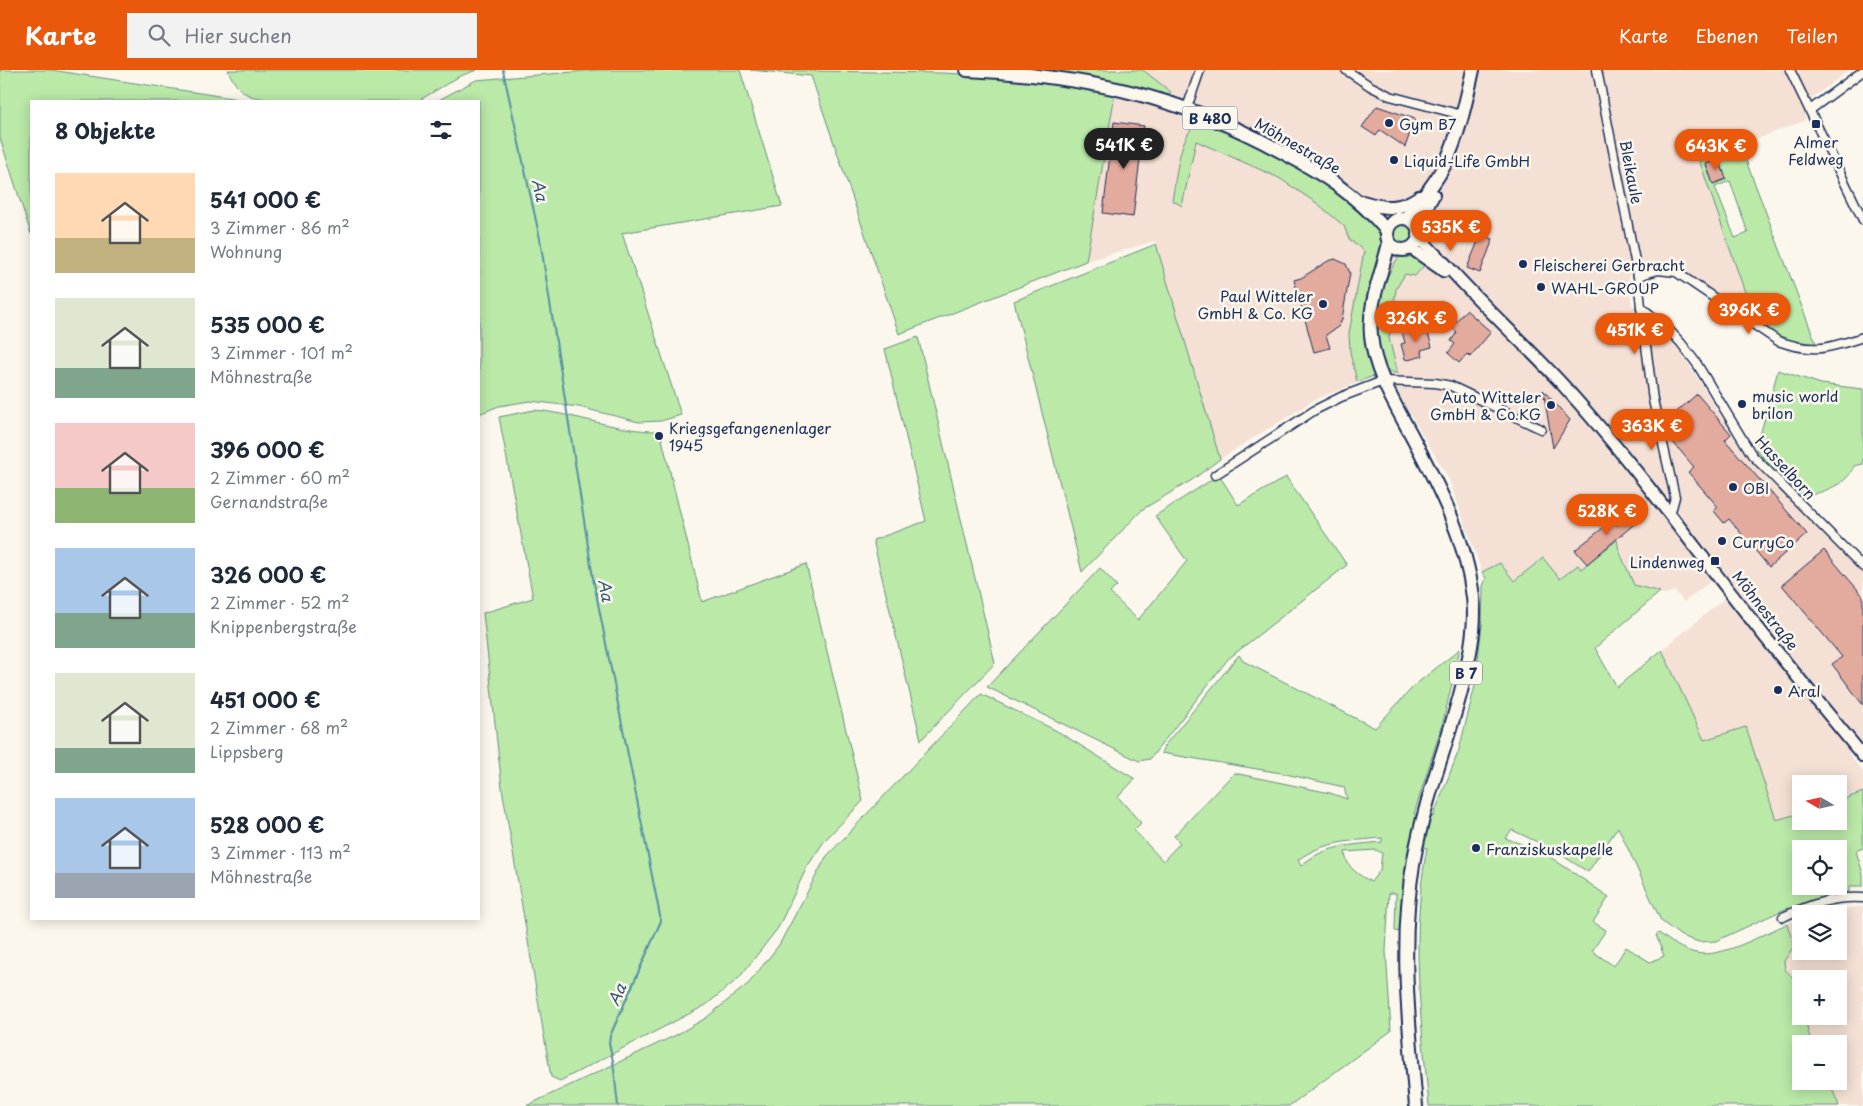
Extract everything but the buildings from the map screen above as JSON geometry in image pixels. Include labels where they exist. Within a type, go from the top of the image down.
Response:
[{"type":"main road","name":"Möhnestraße","points":[[967,70],[1049,76],[1140,94],[1187,108],[1268,144],[1314,170],[1356,199]]},
{"type":"main road","name":"B 7","points":[[1416,1106],[1406,982],[1406,930],[1414,860],[1421,825],[1467,668],[1472,636],[1474,599],[1466,560],[1452,518],[1441,492],[1383,381],[1373,347],[1370,325],[1374,298],[1379,282],[1397,243],[1390,224],[1401,219],[1428,191],[1445,164],[1456,138],[1473,70]]},
{"type":"main road","name":"B 7","points":[[1397,243],[1417,242],[1426,207],[1441,181],[1445,164]]},
{"type":"main road","points":[[1356,199],[1378,207],[1394,208],[1407,204],[1428,191]]},
{"type":"main road","name":"B 480","points":[[1356,199],[1368,209],[1397,243]]},
{"type":"main road","name":"B 480","points":[[1368,209],[1401,219]]},
{"type":"main road","points":[[1401,219],[1412,221],[1419,232]]},
{"type":"street","points":[[1187,108],[1200,70]]},
{"type":"street","points":[[1346,70],[1370,86],[1390,96],[1462,115]]},
{"type":"street","name":"Bleikaule","points":[[1597,70],[1638,278]]},
{"type":"street","points":[[1790,70],[1863,220]]},
{"type":"street","points":[[1810,110],[1863,71]]},
{"type":"street","name":"Möhnestraße","points":[[1419,232],[1426,245],[1562,384],[1667,512],[1758,628],[1863,755]]},
{"type":"street","name":"Möhnestraße","points":[[1397,243],[1462,283]]},
{"type":"street","points":[[1667,512],[1673,505],[1675,497],[1653,400],[1640,307],[1638,278],[1658,270],[1676,272],[1778,341],[1791,345],[1814,349],[1826,348],[1863,337]]},
{"type":"street","name":"Hasselborn","points":[[1640,307],[1682,343],[1757,460],[1863,567]]},
{"type":"street","points":[[1215,475],[1326,403],[1383,381],[1435,383],[1451,386],[1541,428]]},
{"type":"street","points":[[1783,917],[1822,901],[1841,898],[1863,898]]},
{"type":"shaded area","points":[[1142,70],[1849,70],[1811,99],[1804,121],[1699,161],[1756,324],[1671,265],[1644,265],[1629,276],[1631,304],[1664,332],[1678,347],[1742,449],[1766,477],[1863,574],[1863,746],[1849,754],[1863,772],[1863,792],[1848,798],[1848,775],[1792,775],[1792,816],[1776,820],[1746,727],[1704,740],[1662,650],[1725,598],[1711,581],[1684,602],[1675,591],[1663,595],[1660,592],[1634,585],[1617,540],[1580,569],[1577,566],[1560,579],[1543,558],[1514,581],[1500,563],[1482,572],[1449,479],[1386,373],[1314,400],[1220,459],[1155,241],[1086,261],[1115,94],[1164,108],[1171,92]]},
{"type":"shaded area","points":[[1863,907],[1863,1106],[1839,1106],[1833,1090],[1847,1090],[1847,1035],[1809,1035],[1807,1025],[1847,1025],[1847,970],[1792,970],[1792,976],[1785,970],[1784,961],[1792,949],[1792,960],[1847,960],[1847,909]]},
{"type":"shaded area","points":[[1792,922],[1792,940],[1787,924]]},
{"type":"green space","points":[[0,70],[51,70],[245,100],[30,100],[30,231],[0,138]]},
{"type":"green space","points":[[228,70],[477,70],[460,76],[420,100],[276,100],[249,95],[243,92],[233,80]]},
{"type":"green space","points":[[598,70],[740,70],[782,206],[622,233],[681,415],[661,421],[639,422],[579,407],[530,401],[499,406],[480,414],[480,100],[439,100],[476,80]]},
{"type":"green space","points":[[750,70],[943,73],[1012,77],[1051,81],[1115,94],[1086,261],[899,334],[811,76]]},
{"type":"green space","points":[[1034,70],[1143,70],[1171,92],[1169,95],[1092,78]]},
{"type":"green space","points":[[1200,122],[1217,127],[1258,145],[1306,171],[1359,207],[1382,233],[1380,250],[1368,292],[1364,319],[1369,358],[1374,376],[1357,382],[1350,352],[1349,333],[1364,251],[1349,239],[1344,226],[1318,204],[1279,178],[1196,141],[1182,206],[1172,200],[1183,145],[1187,136]]},
{"type":"green space","points":[[1740,145],[1817,346],[1786,342],[1756,324],[1699,160]],"holes":[[[1719,159],[1726,179],[1713,184],[1706,164]],[[1730,181],[1748,233],[1735,238],[1715,187]]]},
{"type":"green space","points":[[1403,221],[1412,225],[1416,234],[1412,243],[1403,247],[1394,243],[1390,234],[1394,225]]},
{"type":"green space","points":[[1156,244],[1220,459],[1192,480],[1143,509],[1082,572],[1014,301]]},
{"type":"green space","points":[[1412,254],[1426,263],[1415,276],[1405,274],[1396,289],[1389,338],[1398,374],[1386,370],[1378,340],[1377,313],[1384,286],[1398,258]]},
{"type":"green space","points":[[918,337],[995,663],[921,740],[873,540],[926,521],[885,349]]},
{"type":"green space","points":[[1778,370],[1821,384],[1863,389],[1863,464],[1854,466],[1851,473],[1834,487],[1805,497],[1781,477],[1756,450]]},
{"type":"green space","points":[[534,410],[629,429],[660,431],[702,602],[806,564],[863,801],[825,840],[807,867],[778,928],[739,978],[706,1005],[560,1081],[551,1077],[502,788],[483,613],[533,598],[499,417]]},
{"type":"green space","points":[[1219,475],[1238,505],[1286,477],[1347,565],[1228,659],[1150,759],[1139,761],[987,687],[1100,568],[1117,586],[1110,593],[1138,620],[1187,561],[1155,516]]},
{"type":"green space","points":[[1617,540],[1619,550],[1634,585],[1660,592],[1595,648],[1617,687],[1662,650],[1704,740],[1746,727],[1776,820],[1792,816],[1792,830],[1848,830],[1848,798],[1863,792],[1863,848],[1856,851],[1863,874],[1863,886],[1849,886],[1849,892],[1847,892],[1847,840],[1792,840],[1792,895],[1836,895],[1799,905],[1792,905],[1792,907],[1716,941],[1699,942],[1681,936],[1661,921],[1618,827],[1588,872],[1552,849],[1512,830],[1505,838],[1543,852],[1609,897],[1593,922],[1606,930],[1592,951],[1614,966],[1626,947],[1650,962],[1664,956],[1656,935],[1659,933],[1685,950],[1706,954],[1729,949],[1787,924],[1792,940],[1792,949],[1784,961],[1785,970],[1792,978],[1792,1025],[1807,1025],[1809,1035],[1792,1035],[1792,1090],[1833,1090],[1839,1106],[1429,1106],[1420,1009],[1418,945],[1419,913],[1427,848],[1410,846],[1399,932],[1395,931],[1396,893],[1389,893],[1386,951],[1391,1031],[1289,1106],[526,1106],[676,1035],[706,1018],[749,983],[779,945],[826,857],[981,694],[1057,731],[1135,779],[1118,797],[1141,823],[1134,830],[1163,861],[1180,843],[1174,836],[1234,773],[1330,793],[1347,799],[1344,787],[1281,773],[1161,753],[1164,746],[1239,655],[1243,661],[1375,728],[1415,685],[1460,649],[1443,722],[1414,814],[1433,817],[1459,750],[1475,686],[1482,624],[1483,586],[1486,578],[1482,572],[1500,563],[1514,581],[1543,558],[1560,579],[1578,565],[1581,569]],"holes":[[[1382,838],[1382,842],[1339,847],[1319,854],[1301,866],[1298,860],[1328,845]],[[1376,850],[1382,853],[1380,870],[1371,882],[1350,866],[1345,852]]]},
{"type":"waterway","name":"Aa","points":[[503,70],[540,239],[593,578],[661,921],[610,1036],[609,1043],[618,1106]]},
{"type":"place","name":"Gym B7","points":[[1389,123]]},
{"type":"place","name":"Almer Feldweg","points":[[1816,124]]},
{"type":"place","name":"Liquid-Life GmbH","points":[[1394,160]]},
{"type":"place","name":"Fleischerei Gerbracht","points":[[1523,264]]},
{"type":"place","name":"WAHL-GROUP","points":[[1541,287]]},
{"type":"place","name":"Paul Witteler GmbH & Co. KG","points":[[1323,304]]},
{"type":"place","name":"music world brilon","points":[[1742,404]]},
{"type":"place","name":"Auto Witteler GmbH & Co.KG","points":[[1551,405]]},
{"type":"place","name":"Kriegsgefangenenlager 1945","points":[[659,436]]},
{"type":"place","name":"OBI","points":[[1733,487]]},
{"type":"place","name":"CurryCo","points":[[1722,541]]},
{"type":"place","name":"Lindenweg","points":[[1715,561]]},
{"type":"place","name":"Aral","points":[[1778,690]]},
{"type":"place","name":"Franziskuskapelle","points":[[1476,848]]}]
